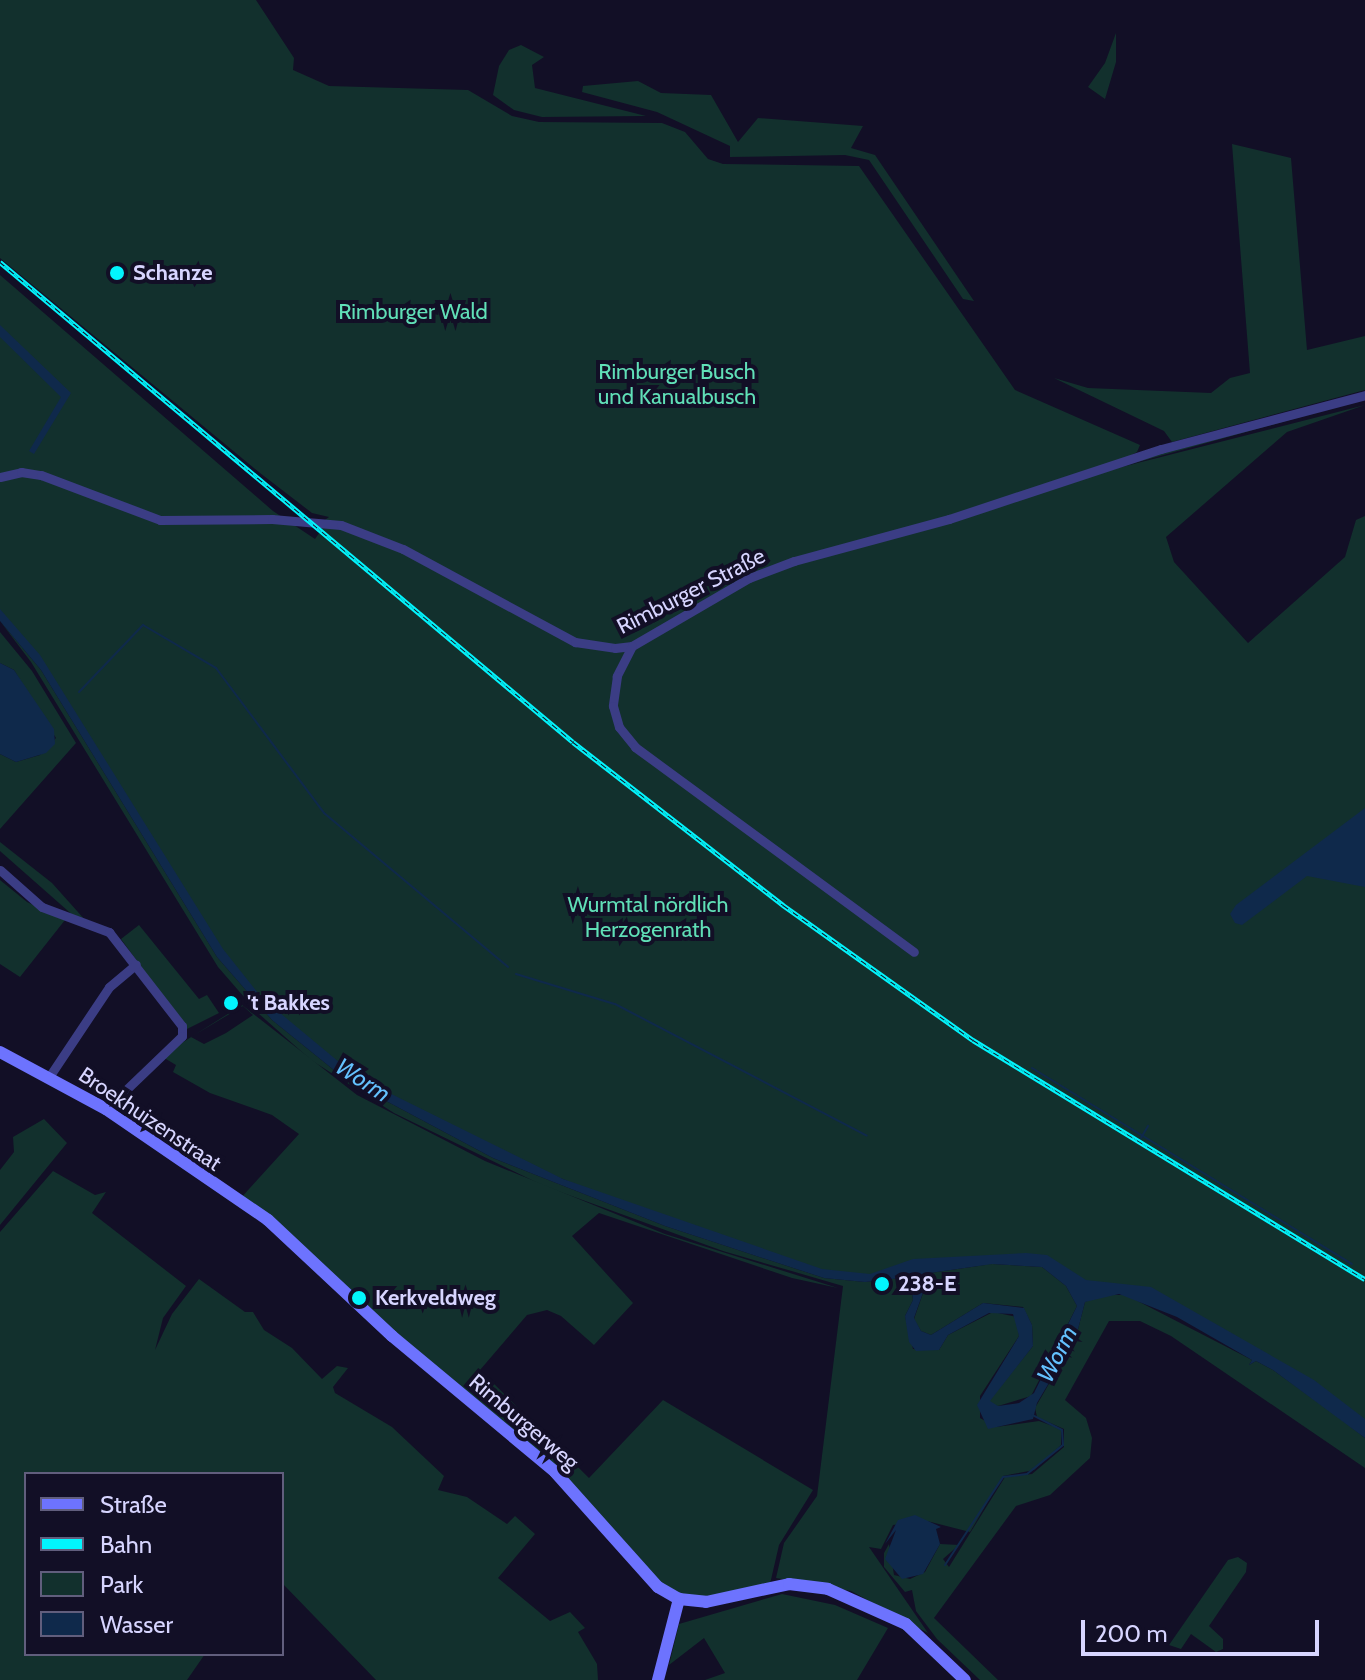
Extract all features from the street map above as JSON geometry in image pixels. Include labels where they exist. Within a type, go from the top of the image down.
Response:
[{"type":"street","name":"Rimburger Straße","points":[[0,477],[32,473],[160,520],[272,519],[341,525],[403,549],[586,646],[632,646],[749,578],[794,561],[949,519],[1161,449],[1365,395]]},
{"type":"street","points":[[632,646],[617,676],[613,706],[619,727],[635,747],[914,952]]},
{"type":"street","points":[[0,870],[42,907],[109,932],[136,964],[183,1033],[106,1109]]},
{"type":"street","points":[[49,1077],[109,987],[136,964]]},
{"type":"street","name":"Broekhuizenstraat","points":[[0,1052],[106,1109],[274,1225]]},
{"type":"street","name":"Rimburgerweg","points":[[274,1225],[403,1346],[555,1472],[644,1575],[679,1599]]},
{"type":"street","points":[[658,1680],[679,1599],[717,1601],[775,1587],[828,1589],[874,1606],[917,1633],[965,1680]]},
{"type":"green space","points":[[0,0],[256,0],[294,58],[293,70],[329,86],[468,90],[512,116],[539,122],[662,123],[685,132],[708,159],[723,164],[859,166],[1015,390],[1140,445],[1137,452],[1111,466],[1365,399],[1106,471],[1365,405],[1287,432],[1166,537],[1174,562],[1248,643],[1345,557],[1356,520],[1365,516],[1365,1427],[1207,1329],[1123,1289],[1106,1290],[1032,1261],[843,1278],[693,1232],[484,1147],[357,1082],[291,1032],[212,942],[42,669],[0,616],[0,275],[273,511],[315,539],[322,529],[318,525],[329,517],[312,513],[260,473],[0,258]]},
{"type":"green space","points":[[1116,33],[1116,62],[1105,99],[1088,87],[1105,63]]},
{"type":"green space","points":[[521,45],[544,57],[532,65],[535,88],[646,116],[542,117],[514,110],[493,95],[499,66],[509,50]]},
{"type":"green space","points":[[638,81],[661,93],[711,95],[738,142],[758,118],[863,126],[851,148],[875,155],[974,301],[963,299],[869,160],[845,155],[730,157],[730,146],[657,112],[582,92],[583,86]]},
{"type":"green space","points":[[1232,144],[1291,158],[1307,350],[1365,336],[1365,390],[1172,442],[1164,431],[1054,378],[1088,388],[1211,393],[1230,378],[1250,373]]},
{"type":"green space","points":[[0,621],[41,670],[217,957],[272,1020],[345,1079],[493,1158],[665,1226],[824,1278],[865,1282],[910,1277],[913,1300],[905,1316],[913,1349],[939,1350],[948,1335],[993,1312],[1017,1317],[1019,1336],[980,1396],[980,1418],[996,1427],[1039,1421],[1061,1429],[1061,1445],[1034,1470],[1003,1476],[970,1532],[927,1521],[893,1525],[881,1549],[869,1547],[928,1633],[851,1591],[776,1578],[784,1543],[817,1496],[843,1286],[723,1251],[544,1186],[394,1113],[311,1060],[258,1013],[218,967],[31,662]]},
{"type":"green space","points":[[0,632],[32,671],[76,743],[0,829],[0,754],[16,762],[40,755],[56,738],[14,670],[0,663]]},
{"type":"green space","points":[[0,842],[52,883],[86,921],[76,918],[0,851]]},
{"type":"green space","points":[[0,880],[27,902],[65,920],[20,977],[0,964]]},
{"type":"green space","points":[[139,925],[199,999],[207,995],[219,1013],[187,1029],[121,939]]},
{"type":"green space","points":[[242,1005],[357,1095],[485,1161],[665,1234],[838,1288],[792,1278],[599,1213],[572,1236],[633,1303],[594,1345],[561,1316],[547,1310],[527,1315],[480,1370],[589,1478],[663,1400],[813,1490],[779,1545],[770,1584],[719,1597],[684,1595],[660,1584],[618,1535],[240,1199],[299,1134],[272,1115],[210,1093],[173,1072],[176,1065],[161,1056],[191,1037],[204,1044],[253,1015],[243,1006],[194,1035]]},
{"type":"green space","points":[[44,1119],[67,1143],[0,1225],[0,1170],[14,1152],[13,1137]]},
{"type":"green space","points":[[53,1171],[95,1195],[106,1192],[92,1213],[186,1286],[163,1318],[155,1350],[172,1314],[199,1279],[245,1312],[253,1312],[264,1330],[292,1348],[322,1379],[337,1366],[348,1368],[333,1387],[335,1393],[392,1427],[444,1476],[438,1490],[467,1497],[507,1524],[515,1516],[535,1534],[498,1578],[550,1621],[570,1612],[585,1628],[578,1632],[597,1664],[598,1680],[376,1680],[284,1585],[284,1472],[24,1472],[24,1656],[204,1656],[187,1680],[0,1680],[0,1232]]},
{"type":"green space","points":[[992,1264],[1042,1267],[1066,1286],[1077,1306],[1031,1396],[998,1406],[990,1405],[990,1400],[1033,1346],[1032,1325],[1023,1307],[983,1303],[931,1335],[921,1331],[914,1319],[930,1273]]},
{"type":"green space","points":[[1102,1295],[1126,1295],[1252,1360],[1249,1365],[1256,1361],[1273,1370],[1334,1414],[1365,1438],[1365,1468],[1171,1336],[1140,1321],[1109,1321],[1065,1400],[1086,1418],[1092,1438],[1090,1458],[1050,1495],[1016,1506],[934,1618],[998,1680],[980,1680],[937,1639],[916,1611],[912,1590],[905,1592],[884,1567],[884,1553],[889,1544],[894,1575],[910,1579],[925,1572],[940,1544],[959,1545],[943,1559],[949,1567],[1005,1477],[1032,1474],[1064,1447],[1064,1429],[1037,1417],[1035,1408],[1076,1337],[1085,1302]]},
{"type":"green space","points":[[1238,1557],[1247,1563],[1246,1572],[1209,1626],[1223,1639],[1223,1649],[1216,1652],[1191,1634],[1181,1649],[1169,1645],[1228,1560]]},
{"type":"green space","points":[[782,1594],[835,1605],[888,1628],[857,1680],[705,1680],[725,1673],[704,1638],[669,1665],[679,1624]]},
{"type":"water","points":[[0,325],[71,393],[34,454],[29,451],[61,397],[0,337]]},
{"type":"water","name":"Worm","points":[[0,609],[40,655],[223,949],[262,998],[357,1077],[563,1179],[822,1269],[870,1274],[913,1259],[1026,1253],[1047,1255],[1086,1280],[1151,1287],[1314,1380],[1365,1419],[1365,1438],[1273,1370],[1256,1361],[1249,1365],[1252,1360],[1177,1317],[1119,1294],[1085,1302],[1076,1337],[1037,1403],[1033,1419],[988,1429],[977,1405],[1019,1336],[1013,1314],[989,1313],[948,1335],[939,1350],[916,1351],[909,1342],[905,1316],[913,1300],[910,1277],[865,1282],[824,1278],[665,1226],[493,1158],[345,1079],[272,1020],[217,957],[41,670],[0,621]],"holes":[[[992,1264],[1042,1267],[1066,1286],[1077,1306],[1034,1393],[1019,1403],[998,1406],[990,1401],[1033,1346],[1032,1325],[1024,1308],[983,1303],[931,1335],[921,1331],[914,1318],[930,1273]]]},
{"type":"water","points":[[0,663],[14,670],[54,729],[55,744],[46,753],[16,762],[0,754]]},
{"type":"water","points":[[1365,808],[1365,887],[1307,876],[1242,925],[1235,923],[1230,914],[1236,905]]},
{"type":"water","points":[[915,1515],[941,1527],[936,1529],[940,1544],[923,1574],[902,1579],[885,1559],[896,1530],[885,1544],[898,1520]]},
{"type":"waterway","points":[[79,692],[143,625],[216,668],[324,813],[508,967]]},
{"type":"waterway","points":[[516,974],[615,1004],[867,1136]]},
{"type":"waterway","points":[[1032,1068],[1352,1264]]},
{"type":"waterway","points":[[1141,1138],[1148,1126]]},
{"type":"waterway","points":[[945,1565],[1003,1477],[1027,1474],[1063,1445],[1062,1430],[1033,1415]]},
{"type":"railway","points":[[0,262],[573,742],[783,905],[973,1040],[1365,1279]]},
{"type":"place","name":"Schanze","points":[[117,273]]},
{"type":"place","name":"'t Bakkes","points":[[231,1003]]},
{"type":"place","name":"238-E","points":[[882,1284]]},
{"type":"place","name":"Kerkveldweg","points":[[359,1298]]},
{"type":"park label","name":"Rimburger Wald","points":[[413,312]]},
{"type":"park label","name":"Rimburger Busch und Kanualbusch","points":[[677,384]]},
{"type":"park label","name":"Wurmtal nördlich Herzogenrath","points":[[648,916]]}]
